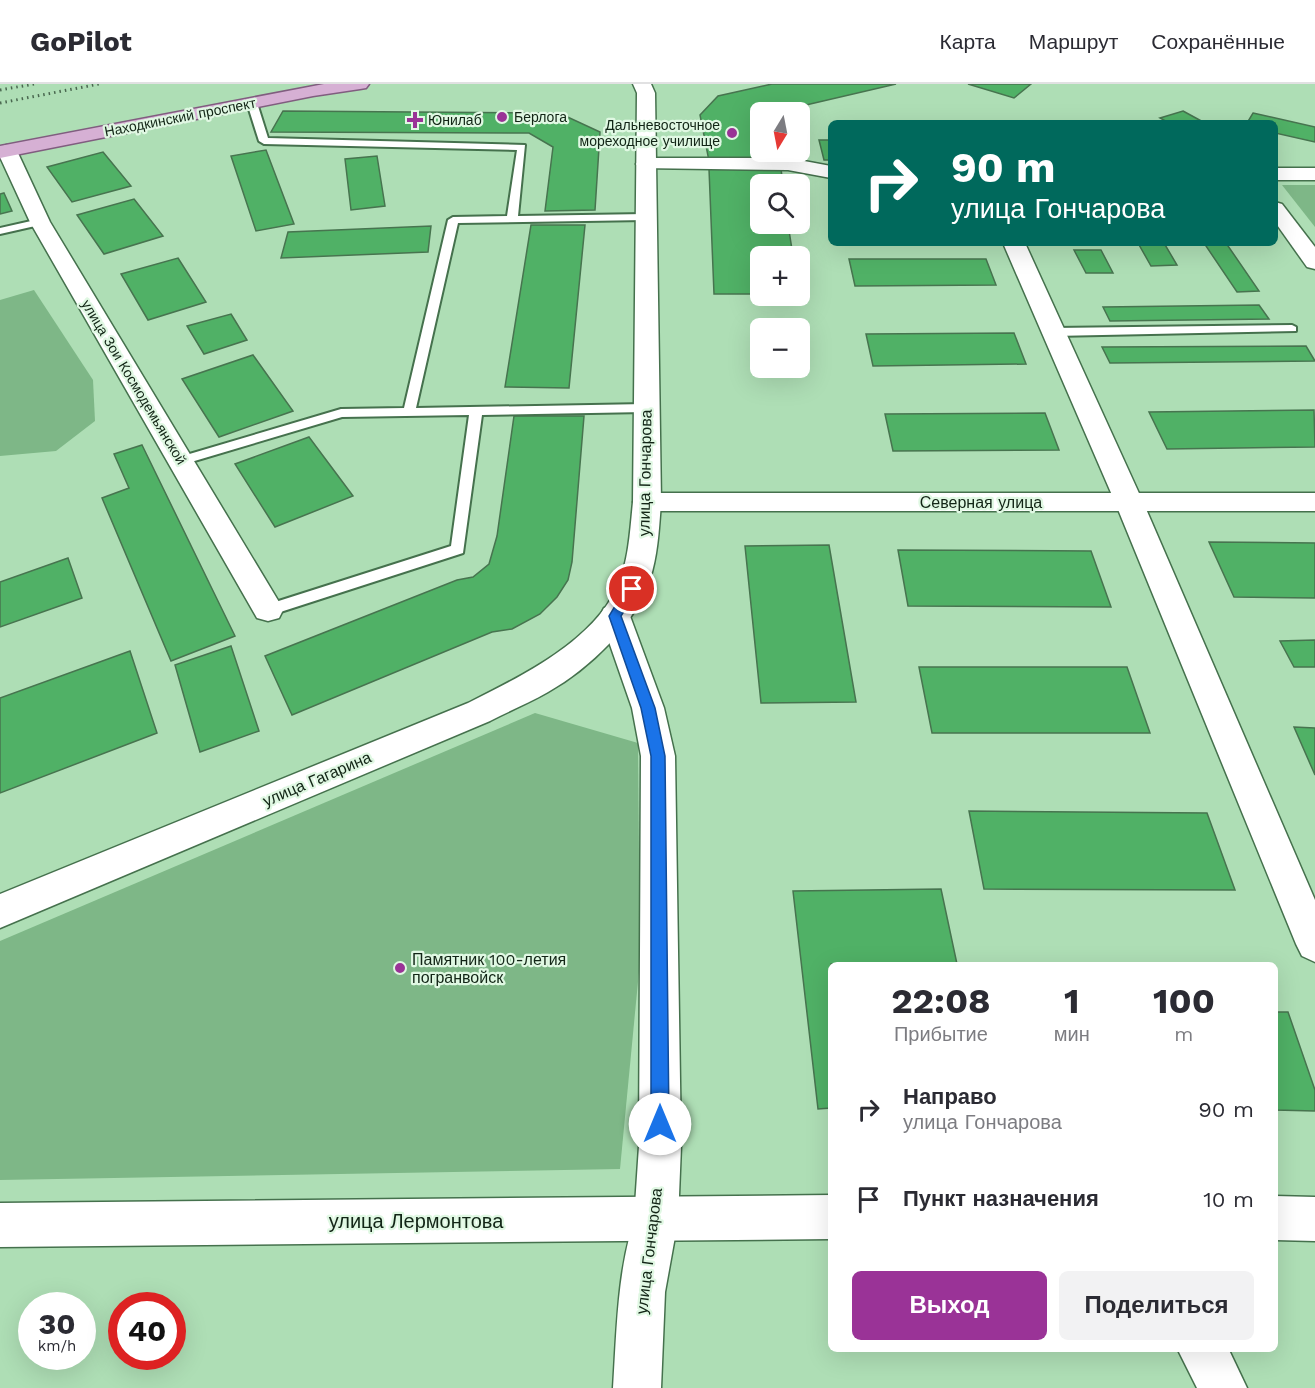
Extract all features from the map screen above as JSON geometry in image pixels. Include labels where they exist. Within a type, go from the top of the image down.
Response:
[{"type":"main road","name":"Находкинский проспект","points":[[3,151],[360,84]]},
{"type":"street","name":"улица Гончарова","points":[[637,1388],[642,1292],[656,1220],[660,1146],[658,756],[648,708],[615,616],[632,589],[642,553],[647,502],[646,93],[642,84]]},
{"type":"street","name":"улица Зои Космодемьянской","points":[[3,151],[40,222],[268,610]]},
{"type":"street","points":[[646,164],[788,164],[828,171]]},
{"type":"street","points":[[1278,174],[1315,174]]},
{"type":"street","points":[[1278,212],[1315,262]]},
{"type":"street","points":[[1015,246],[1130,502],[1315,944]]},
{"type":"street","name":"Северная улица","points":[[647,502],[1315,502]]},
{"type":"street","name":"улица Гагарина","points":[[0,911],[478,712],[543,680],[584,648],[615,616]]},
{"type":"street","name":"улица Лермонтова","points":[[0,1225],[828,1217]]},
{"type":"street","points":[[1278,1218],[1315,1219]]},
{"type":"street","points":[[1203,1352],[1223,1388]]},
{"type":"lane","points":[[252,103],[264,141],[522,147],[512,219]]},
{"type":"lane","points":[[409,412],[453,220],[646,218]]},
{"type":"lane","points":[[0,231],[40,222]]},
{"type":"lane","points":[[1054,332],[1292,329]]},
{"type":"lane","points":[[181,461],[341,413],[646,408]]},
{"type":"lane","points":[[268,610],[458,549],[476,411]]},
{"type":"green space","points":[[1282,185],[1315,185],[1315,227]]},
{"type":"green space","points":[[34,290],[93,380],[95,421],[56,451],[0,456],[0,300]]},
{"type":"green space","points":[[535,713],[638,743],[640,961],[620,1169],[0,1180],[0,941]]},
{"type":"building","name":"Дальневосточное мореходное училище","points":[[772,84],[896,84],[810,104],[810,102],[750,102],[750,160],[709,161],[700,115],[718,96]]},
{"type":"building","points":[[968,84],[1031,84],[1014,98]]},
{"type":"building","points":[[283,111],[559,113],[600,132],[595,210],[545,211],[553,147],[529,133],[271,132]]},
{"type":"building","points":[[1183,111],[1200,120],[1164,120],[1160,118]]},
{"type":"building","points":[[1253,113],[1315,127],[1315,142],[1278,134],[1278,120],[1249,120]]},
{"type":"building","points":[[819,140],[828,140],[828,160],[824,160]]},
{"type":"building","points":[[266,150],[294,224],[256,231],[231,156]]},
{"type":"building","points":[[103,152],[131,186],[72,202],[47,167]]},
{"type":"building","points":[[377,156],[385,206],[351,210],[345,159]]},
{"type":"building","points":[[709,169],[781,169],[782,174],[750,174],[750,234],[790,234],[791,246],[750,246],[750,294],[714,294]]},
{"type":"building","points":[[4,193],[12,211],[0,214],[0,194]]},
{"type":"building","points":[[134,199],[163,236],[104,254],[77,215]]},
{"type":"building","points":[[531,225],[585,225],[569,388],[505,387]]},
{"type":"building","points":[[431,226],[428,252],[281,258],[288,232]]},
{"type":"building","points":[[1140,246],[1166,246],[1177,265],[1151,266]]},
{"type":"building","points":[[1206,246],[1228,246],[1259,291],[1237,292]]},
{"type":"building","points":[[1074,250],[1101,250],[1113,273],[1086,273]]},
{"type":"building","points":[[178,258],[206,302],[148,320],[121,274]]},
{"type":"building","points":[[849,259],[986,259],[996,285],[855,286]]},
{"type":"building","points":[[1259,305],[1269,319],[1110,321],[1103,307]]},
{"type":"building","points":[[231,314],[247,340],[204,354],[187,326]]},
{"type":"building","points":[[1014,333],[1026,364],[873,366],[866,334]]},
{"type":"building","points":[[1306,346],[1315,361],[1110,363],[1102,347]]},
{"type":"building","points":[[253,355],[293,411],[219,437],[182,379]]},
{"type":"building","points":[[1314,410],[1315,447],[1167,449],[1149,412]]},
{"type":"building","points":[[1045,413],[1059,450],[893,451],[885,414]]},
{"type":"building","points":[[514,416],[584,416],[572,562],[568,580],[557,597],[540,614],[512,629],[492,632],[292,715],[265,656],[457,580],[473,577],[489,564],[497,536]]},
{"type":"building","points":[[309,437],[353,496],[275,527],[235,464]]},
{"type":"building","points":[[142,445],[235,636],[171,661],[102,498],[129,488],[114,454]]},
{"type":"building","points":[[1209,542],[1315,543],[1315,598],[1234,597]]},
{"type":"building","points":[[829,545],[856,702],[761,703],[745,546]]},
{"type":"building","points":[[898,550],[1091,551],[1111,607],[908,606]]},
{"type":"building","points":[[68,558],[82,598],[0,627],[0,582]]},
{"type":"building","points":[[1315,640],[1315,667],[1294,667],[1280,641]]},
{"type":"building","points":[[231,646],[259,731],[200,752],[175,665]]},
{"type":"building","points":[[130,651],[157,733],[0,793],[0,698]]},
{"type":"building","points":[[919,667],[1127,667],[1150,733],[932,733]]},
{"type":"building","points":[[1294,727],[1315,728],[1315,775]]},
{"type":"building","points":[[969,811],[1207,813],[1235,890],[984,889]]},
{"type":"building","points":[[941,889],[957,962],[828,962],[828,1108],[818,1109],[793,891]]},
{"type":"building","points":[[1278,1012],[1288,1012],[1315,1090],[1315,1111],[1278,1110]]},
{"type":"railway","points":[[0,90],[34,84]]},
{"type":"railway","points":[[0,103],[99,84]]},
{"type":"place","name":"Берлога","points":[[502,117]]},
{"type":"place","name":"Юнилаб","points":[[415,120]]},
{"type":"place","name":"Дальневосточное мореходное училище","points":[[732,133]]},
{"type":"place","name":"Памятник 100-летия погранвойск","points":[[400,968]]},
{"type":"route","points":[[632,589],[615,616],[648,708],[658,756],[660,1124]]}]
